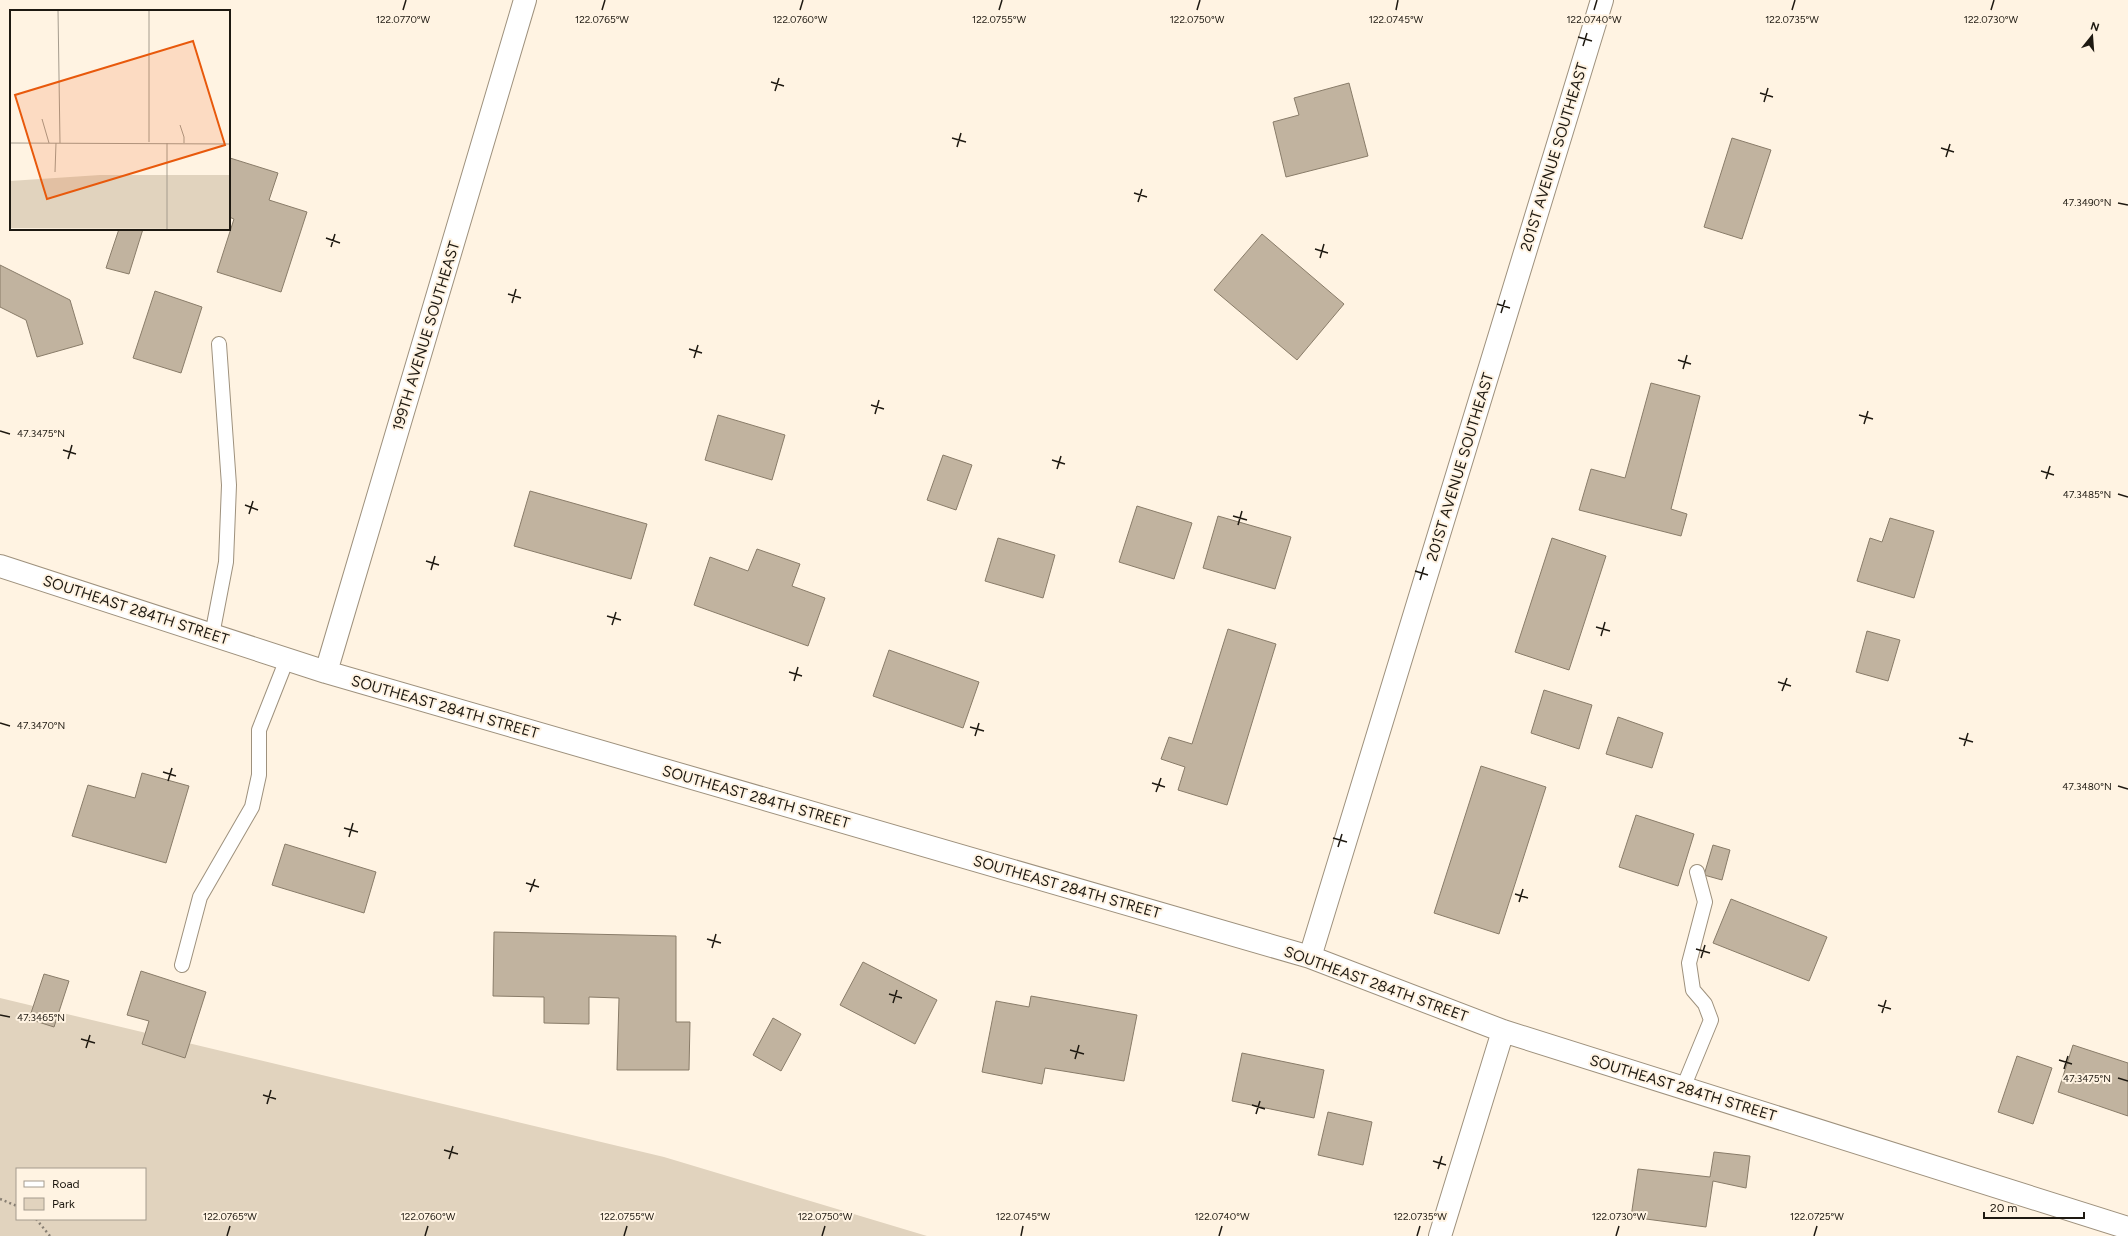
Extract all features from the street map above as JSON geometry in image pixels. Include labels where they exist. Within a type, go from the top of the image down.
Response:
[{"type":"street","name":"199TH AVENUE SOUTHEAST","points":[[326,672],[526,0]]},
{"type":"street","name":"201ST AVENUE SOUTHEAST","points":[[1310,957],[1602,0]]},
{"type":"street","name":"SOUTHEAST 284TH STREET","points":[[0,566],[326,672],[1310,957],[1504,1031],[2128,1228]]},
{"type":"street","points":[[1440,1236],[1504,1031]]},
{"type":"lane","points":[[212,635],[226,562],[229,485],[218,344]]},
{"type":"lane","points":[[182,965],[200,897],[252,807],[259,775],[259,730],[287,659]]},
{"type":"lane","points":[[1683,1088],[1710,1020],[1705,1004],[1694,990],[1689,963],[1705,902],[1697,872]]},
{"type":"path","points":[[0,1199],[16,1206]]},
{"type":"path","points":[[37,1220],[50,1236]]},
{"type":"green space","points":[[0,998],[664,1157],[927,1236],[0,1236]]},
{"type":"building","points":[[1349,83],[1368,156],[1286,177],[1273,122],[1299,115],[1294,98]]},
{"type":"building","points":[[1732,138],[1771,150],[1742,239],[1704,227]]},
{"type":"building","points":[[230,158],[278,173],[269,200],[307,212],[281,292],[217,272],[234,219],[230,217]]},
{"type":"building","points":[[119,230],[143,230],[129,274],[106,268]]},
{"type":"building","points":[[1262,234],[1344,304],[1297,360],[1214,290]]},
{"type":"building","points":[[0,265],[70,300],[83,344],[37,357],[26,320],[0,307]]},
{"type":"building","points":[[155,291],[202,307],[181,373],[133,358]]},
{"type":"building","points":[[1651,383],[1700,396],[1671,509],[1687,514],[1681,536],[1579,510],[1591,469],[1625,478]]},
{"type":"building","points":[[718,415],[785,435],[772,480],[705,460]]},
{"type":"building","points":[[943,455],[972,465],[956,510],[927,500]]},
{"type":"building","points":[[530,491],[647,524],[631,579],[514,546]]},
{"type":"building","points":[[1137,506],[1192,523],[1174,579],[1119,562]]},
{"type":"building","points":[[1218,516],[1291,537],[1275,589],[1203,568]]},
{"type":"building","points":[[1890,518],[1934,531],[1914,598],[1857,581],[1870,538],[1882,542]]},
{"type":"building","points":[[998,538],[1055,555],[1043,598],[985,581]]},
{"type":"building","points":[[1552,538],[1606,556],[1569,670],[1515,652]]},
{"type":"building","points":[[757,549],[800,564],[792,586],[825,598],[808,646],[694,605],[710,557],[748,571]]},
{"type":"building","points":[[1228,629],[1276,644],[1227,805],[1178,790],[1185,767],[1161,759],[1169,737],[1192,744]]},
{"type":"building","points":[[1867,631],[1900,640],[1888,681],[1856,672]]},
{"type":"building","points":[[889,650],[979,682],[963,728],[873,696]]},
{"type":"building","points":[[1544,690],[1592,705],[1579,749],[1531,733]]},
{"type":"building","points":[[1618,717],[1663,733],[1652,768],[1606,754]]},
{"type":"building","points":[[1481,766],[1546,787],[1499,934],[1434,913]]},
{"type":"building","points":[[142,773],[189,786],[166,863],[72,836],[88,785],[135,798]]},
{"type":"building","points":[[1636,815],[1694,834],[1678,886],[1619,867]]},
{"type":"building","points":[[285,844],[376,872],[364,913],[272,885]]},
{"type":"building","points":[[1713,845],[1730,850],[1722,880],[1704,875]]},
{"type":"building","points":[[1731,899],[1827,937],[1809,981],[1713,943]]},
{"type":"building","points":[[494,932],[676,936],[676,1022],[690,1022],[689,1070],[617,1070],[619,998],[589,997],[589,1024],[544,1023],[544,997],[493,996]]},
{"type":"building","points":[[863,962],[937,1000],[915,1044],[840,1005]]},
{"type":"building","points":[[141,971],[206,992],[185,1058],[142,1044],[149,1021],[127,1015]]},
{"type":"building","points":[[44,974],[69,981],[54,1027],[29,1019]]},
{"type":"building","points":[[1031,996],[1137,1015],[1124,1081],[1045,1068],[1042,1084],[982,1072],[996,1001],[1029,1007]]},
{"type":"building","points":[[773,1018],[801,1034],[781,1071],[753,1055]]},
{"type":"building","points":[[2073,1045],[2128,1063],[2128,1116],[2058,1092]]},
{"type":"building","points":[[1242,1053],[1324,1070],[1314,1118],[1232,1101]]},
{"type":"building","points":[[2017,1056],[2052,1068],[2033,1124],[1998,1112]]},
{"type":"building","points":[[1328,1112],[1372,1122],[1363,1165],[1318,1155]]},
{"type":"building","points":[[1714,1152],[1750,1156],[1746,1188],[1713,1181],[1706,1227],[1631,1217],[1638,1169],[1710,1177]]}]
